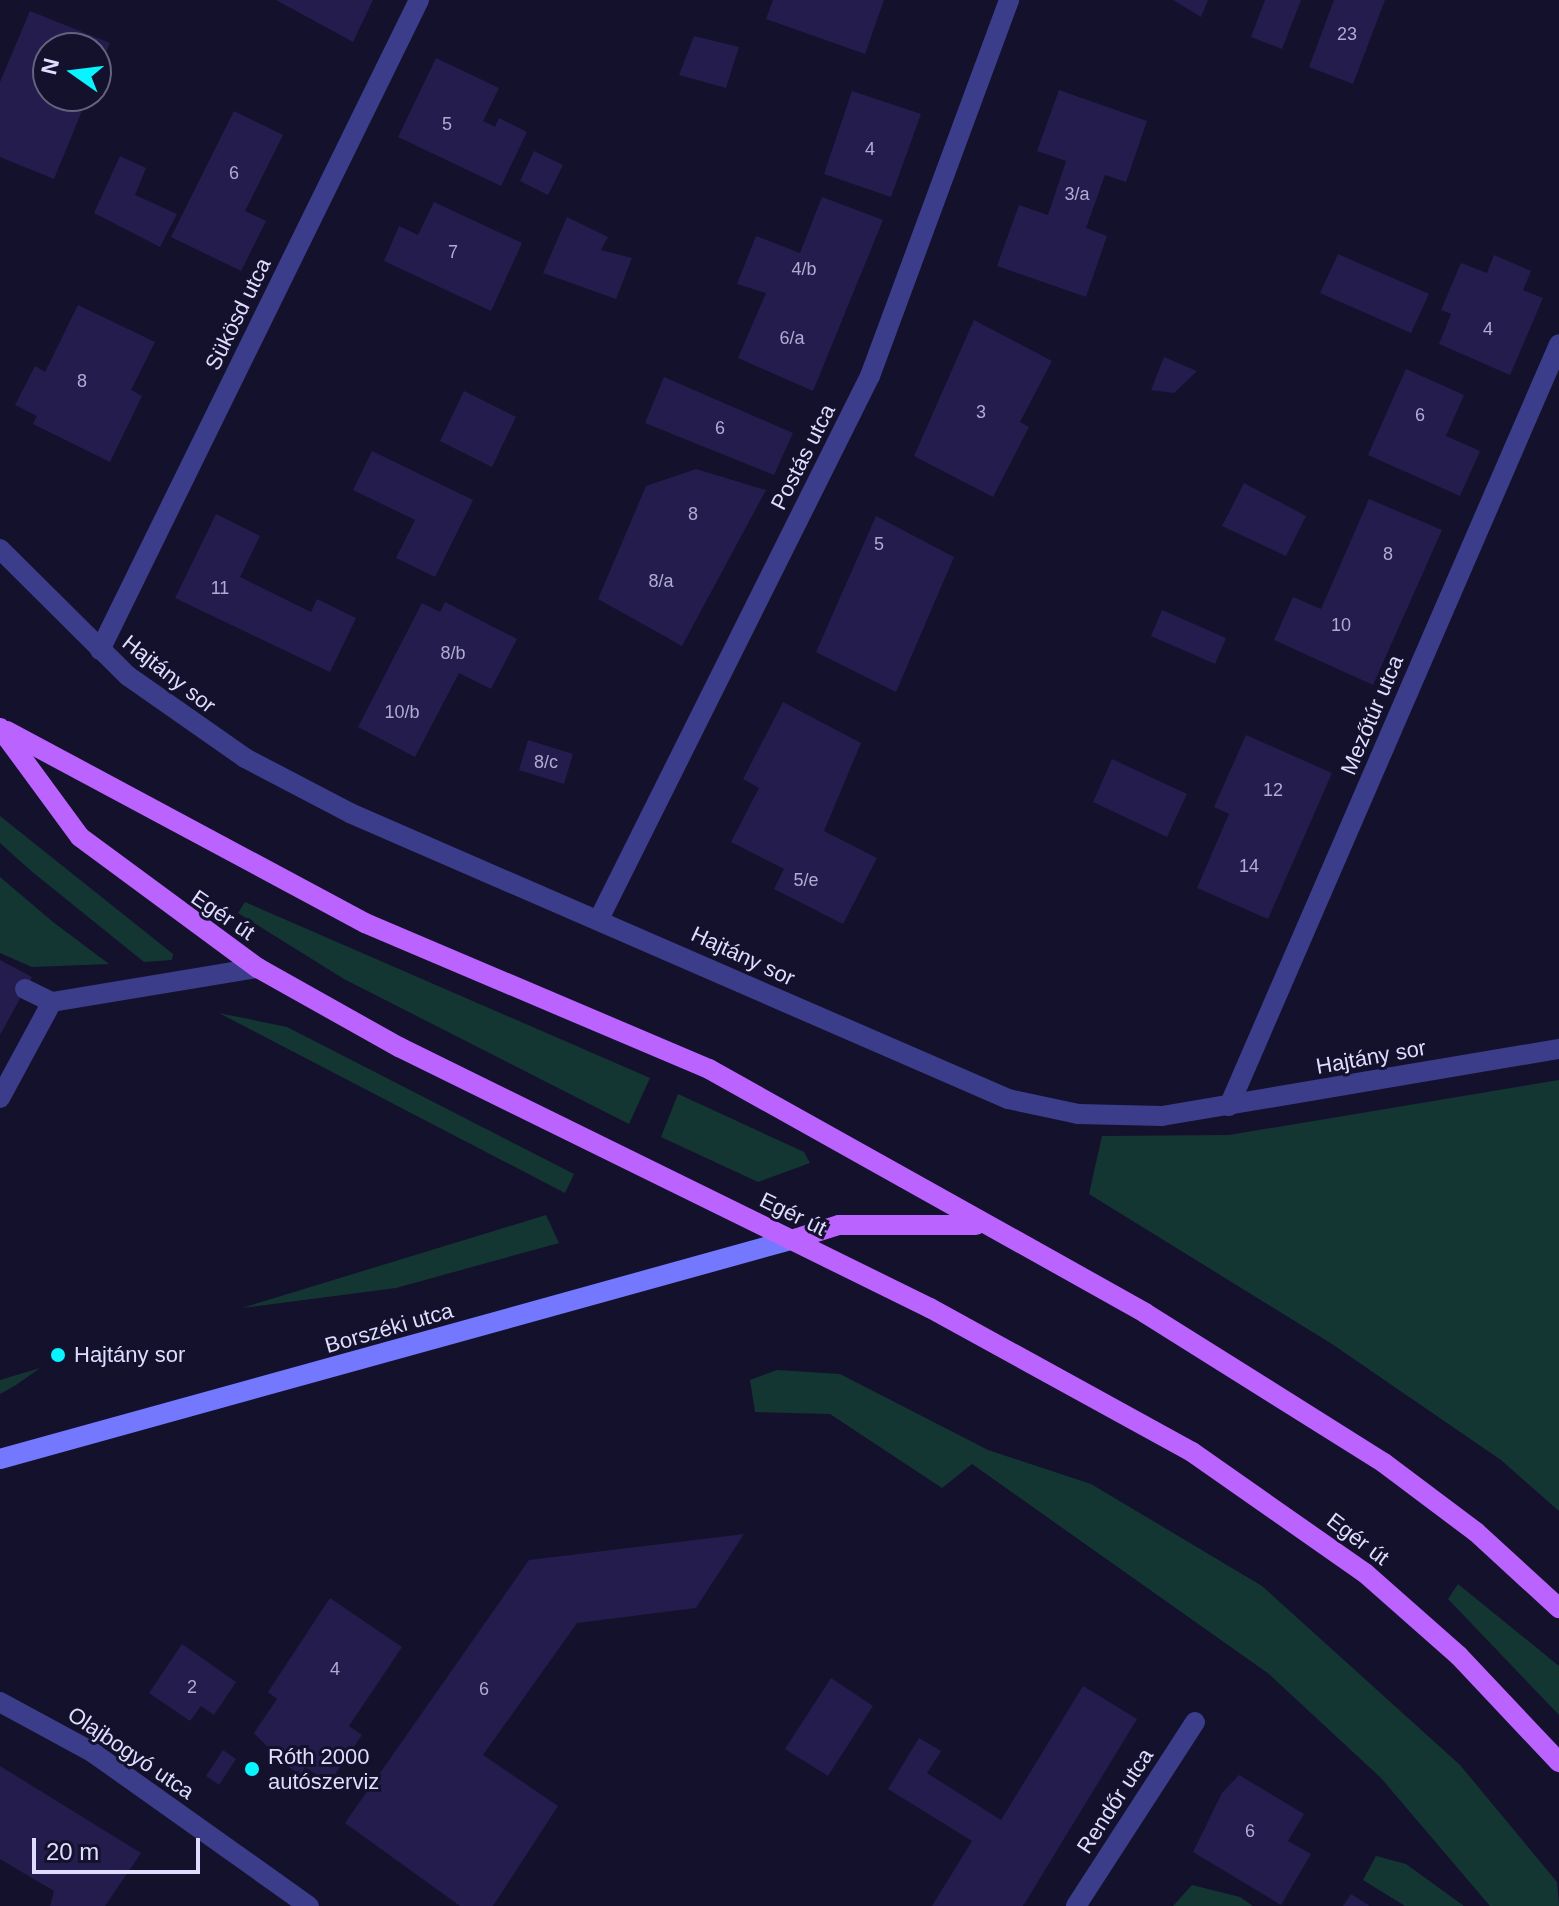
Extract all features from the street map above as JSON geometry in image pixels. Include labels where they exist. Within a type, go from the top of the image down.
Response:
[{"type":"main road","name":"Egér út","points":[[0,727],[80,837],[258,968],[399,1047],[791,1240],[1166,1437],[1289,1518],[1459,1656],[1559,1762]]},
{"type":"main road","name":"Egér út","points":[[0,727],[351,916],[709,1069],[1266,1384],[1476,1532],[1559,1608]]},
{"type":"main road","points":[[791,1240],[839,1225],[980,1225]]},
{"type":"main road","name":"Borszéki utca","points":[[0,1459],[791,1240]]},
{"type":"street","name":"Sükösd utca","points":[[100,650],[419,0]]},
{"type":"street","name":"Postás utca","points":[[600,917],[870,376],[1009,0]]},
{"type":"street","name":"Mezőtúr utca","points":[[1229,1106],[1559,344]]},
{"type":"street","name":"Hajtány sor","points":[[0,549],[100,650],[163,704],[272,773],[1008,1099],[1109,1116],[1229,1106],[1559,1049]]},
{"type":"street","points":[[25,989],[52,1002],[258,968]]},
{"type":"street","points":[[0,1098],[52,1002]]},
{"type":"street","name":"Olajbogyó utca","points":[[0,1702],[92,1752],[309,1906]]},
{"type":"street","name":"Rendőr utca","points":[[1076,1906],[1195,1722]]},
{"type":"green space","points":[[0,816],[173,954],[172,960],[144,962],[30,870],[0,843]]},
{"type":"green space","points":[[0,877],[109,964],[32,967],[0,953]]},
{"type":"green space","points":[[245,902],[650,1078],[629,1124],[344,979],[238,913]]},
{"type":"green space","points":[[219,1013],[287,1027],[574,1174],[565,1193]]},
{"type":"green space","points":[[1559,1080],[1559,1511],[1501,1460],[1332,1344],[1089,1194],[1102,1136],[1229,1135]]},
{"type":"green space","points":[[678,1094],[804,1152],[810,1163],[758,1182],[661,1137]]},
{"type":"green space","points":[[546,1215],[559,1243],[396,1288],[242,1308]]},
{"type":"green space","points":[[40,1368],[16,1385],[0,1394],[0,1380]]},
{"type":"green space","points":[[777,1370],[840,1374],[988,1450],[1091,1484],[1262,1586],[1460,1765],[1557,1882],[1559,1906],[1490,1906],[1381,1778],[1269,1674],[972,1464],[942,1488],[830,1414],[755,1412],[750,1380]]},
{"type":"green space","points":[[1458,1584],[1559,1666],[1559,1715],[1448,1599]]},
{"type":"green space","points":[[1376,1856],[1406,1864],[1464,1906],[1405,1906],[1363,1880]]},
{"type":"green space","points":[[1192,1885],[1240,1897],[1253,1906],[1173,1906]]},
{"type":"building","points":[[276,0],[373,0],[353,42]]},
{"type":"building","points":[[773,0],[884,0],[865,54],[766,19]]},
{"type":"building","points":[[1173,0],[1208,0],[1201,17]]},
{"type":"building","points":[[1265,0],[1301,0],[1282,49],[1251,37]]},
{"type":"building","points":[[1334,0],[1385,0],[1353,84],[1309,67]]},
{"type":"building","points":[[30,11],[82,32],[32,32],[32,112],[81,112],[54,179],[0,157],[0,82]]},
{"type":"building","points":[[694,36],[739,47],[726,88],[679,75]]},
{"type":"building","points":[[436,58],[499,88],[483,121],[495,127],[499,118],[527,132],[501,186],[398,137]]},
{"type":"building","points":[[1059,90],[1147,121],[1126,182],[1105,175],[1086,228],[1107,236],[1086,297],[997,266],[1019,205],[1048,215],[1066,161],[1037,151]]},
{"type":"building","points":[[852,91],[921,114],[891,197],[824,174]]},
{"type":"building","points":[[234,111],[283,135],[245,211],[266,221],[241,271],[171,237]]},
{"type":"building","points":[[534,151],[563,165],[548,195],[520,181]]},
{"type":"building","points":[[120,156],[146,168],[135,195],[177,214],[160,247],[94,213]]},
{"type":"building","points":[[822,197],[883,220],[813,391],[738,358],[766,293],[737,284],[756,236],[800,253]]},
{"type":"building","points":[[434,202],[522,243],[491,311],[384,261],[399,226],[418,235]]},
{"type":"building","points":[[567,217],[608,237],[601,250],[632,258],[616,299],[543,273]]},
{"type":"building","points":[[1338,254],[1429,294],[1411,333],[1320,293]]},
{"type":"building","points":[[1494,255],[1531,271],[1523,290],[1543,298],[1510,375],[1439,344],[1451,314],[1441,310],[1461,263],[1487,273]]},
{"type":"building","points":[[78,305],[155,342],[131,390],[142,396],[110,462],[33,424],[37,416],[15,405],[35,366],[45,372]]},
{"type":"building","points":[[974,320],[1052,361],[1020,422],[1029,427],[993,497],[914,456]]},
{"type":"building","points":[[1164,357],[1197,371],[1174,393],[1151,390]]},
{"type":"building","points":[[1406,369],[1464,395],[1446,436],[1480,451],[1460,496],[1368,455]]},
{"type":"building","points":[[664,377],[793,433],[774,475],[645,423]]},
{"type":"building","points":[[464,391],[516,417],[492,467],[440,441]]},
{"type":"building","points":[[372,451],[473,500],[435,577],[396,558],[415,520],[353,490]]},
{"type":"building","points":[[696,469],[766,490],[682,646],[598,599],[646,486]]},
{"type":"building","points":[[1244,483],[1306,516],[1286,556],[1222,526]]},
{"type":"building","points":[[1369,499],[1442,530],[1373,685],[1274,640],[1293,597],[1321,609]]},
{"type":"building","points":[[216,514],[260,536],[240,577],[311,612],[317,599],[356,618],[330,672],[175,598]]},
{"type":"building","points":[[876,516],[954,557],[896,692],[816,652]]},
{"type":"building","points":[[445,602],[517,639],[491,689],[459,673],[415,757],[358,727],[422,603],[440,612]]},
{"type":"building","points":[[1162,610],[1226,638],[1215,664],[1151,636]]},
{"type":"building","points":[[783,702],[861,743],[824,831],[877,858],[843,924],[774,889],[784,869],[731,842],[759,788],[743,779]]},
{"type":"building","points":[[1246,735],[1332,773],[1268,919],[1197,888],[1229,814],[1214,807]]},
{"type":"building","points":[[528,740],[573,754],[564,784],[519,770]]},
{"type":"building","points":[[1112,759],[1187,794],[1167,837],[1093,802]]},
{"type":"building","points":[[0,960],[32,977],[0,1035]]},
{"type":"building","points":[[744,1534],[696,1608],[577,1623],[483,1755],[558,1806],[493,1906],[460,1906],[345,1823],[529,1560]]},
{"type":"building","points":[[330,1598],[402,1647],[349,1726],[362,1735],[329,1783],[305,1767],[301,1775],[284,1764],[254,1733],[277,1699],[268,1692]]},
{"type":"building","points":[[182,1644],[236,1682],[214,1715],[201,1706],[190,1721],[149,1693]]},
{"type":"building","points":[[831,1678],[873,1706],[828,1776],[785,1749]]},
{"type":"building","points":[[1083,1686],[1137,1719],[1023,1906],[932,1906],[972,1841],[888,1789],[919,1738],[941,1751],[927,1773],[1001,1820]]},
{"type":"building","points":[[223,1750],[236,1759],[219,1785],[206,1776]]},
{"type":"building","points":[[0,1766],[141,1853],[105,1906],[50,1906],[54,1891],[0,1859]]},
{"type":"building","points":[[1239,1775],[1304,1814],[1288,1841],[1311,1854],[1281,1905],[1193,1852],[1222,1793]]},
{"type":"building","points":[[1351,1894],[1370,1906],[1343,1906]]},
{"type":"place","name":"Hajtány sor","points":[[58,1355]]},
{"type":"place","name":"Róth 2000 autószerviz","points":[[252,1769]]}]
